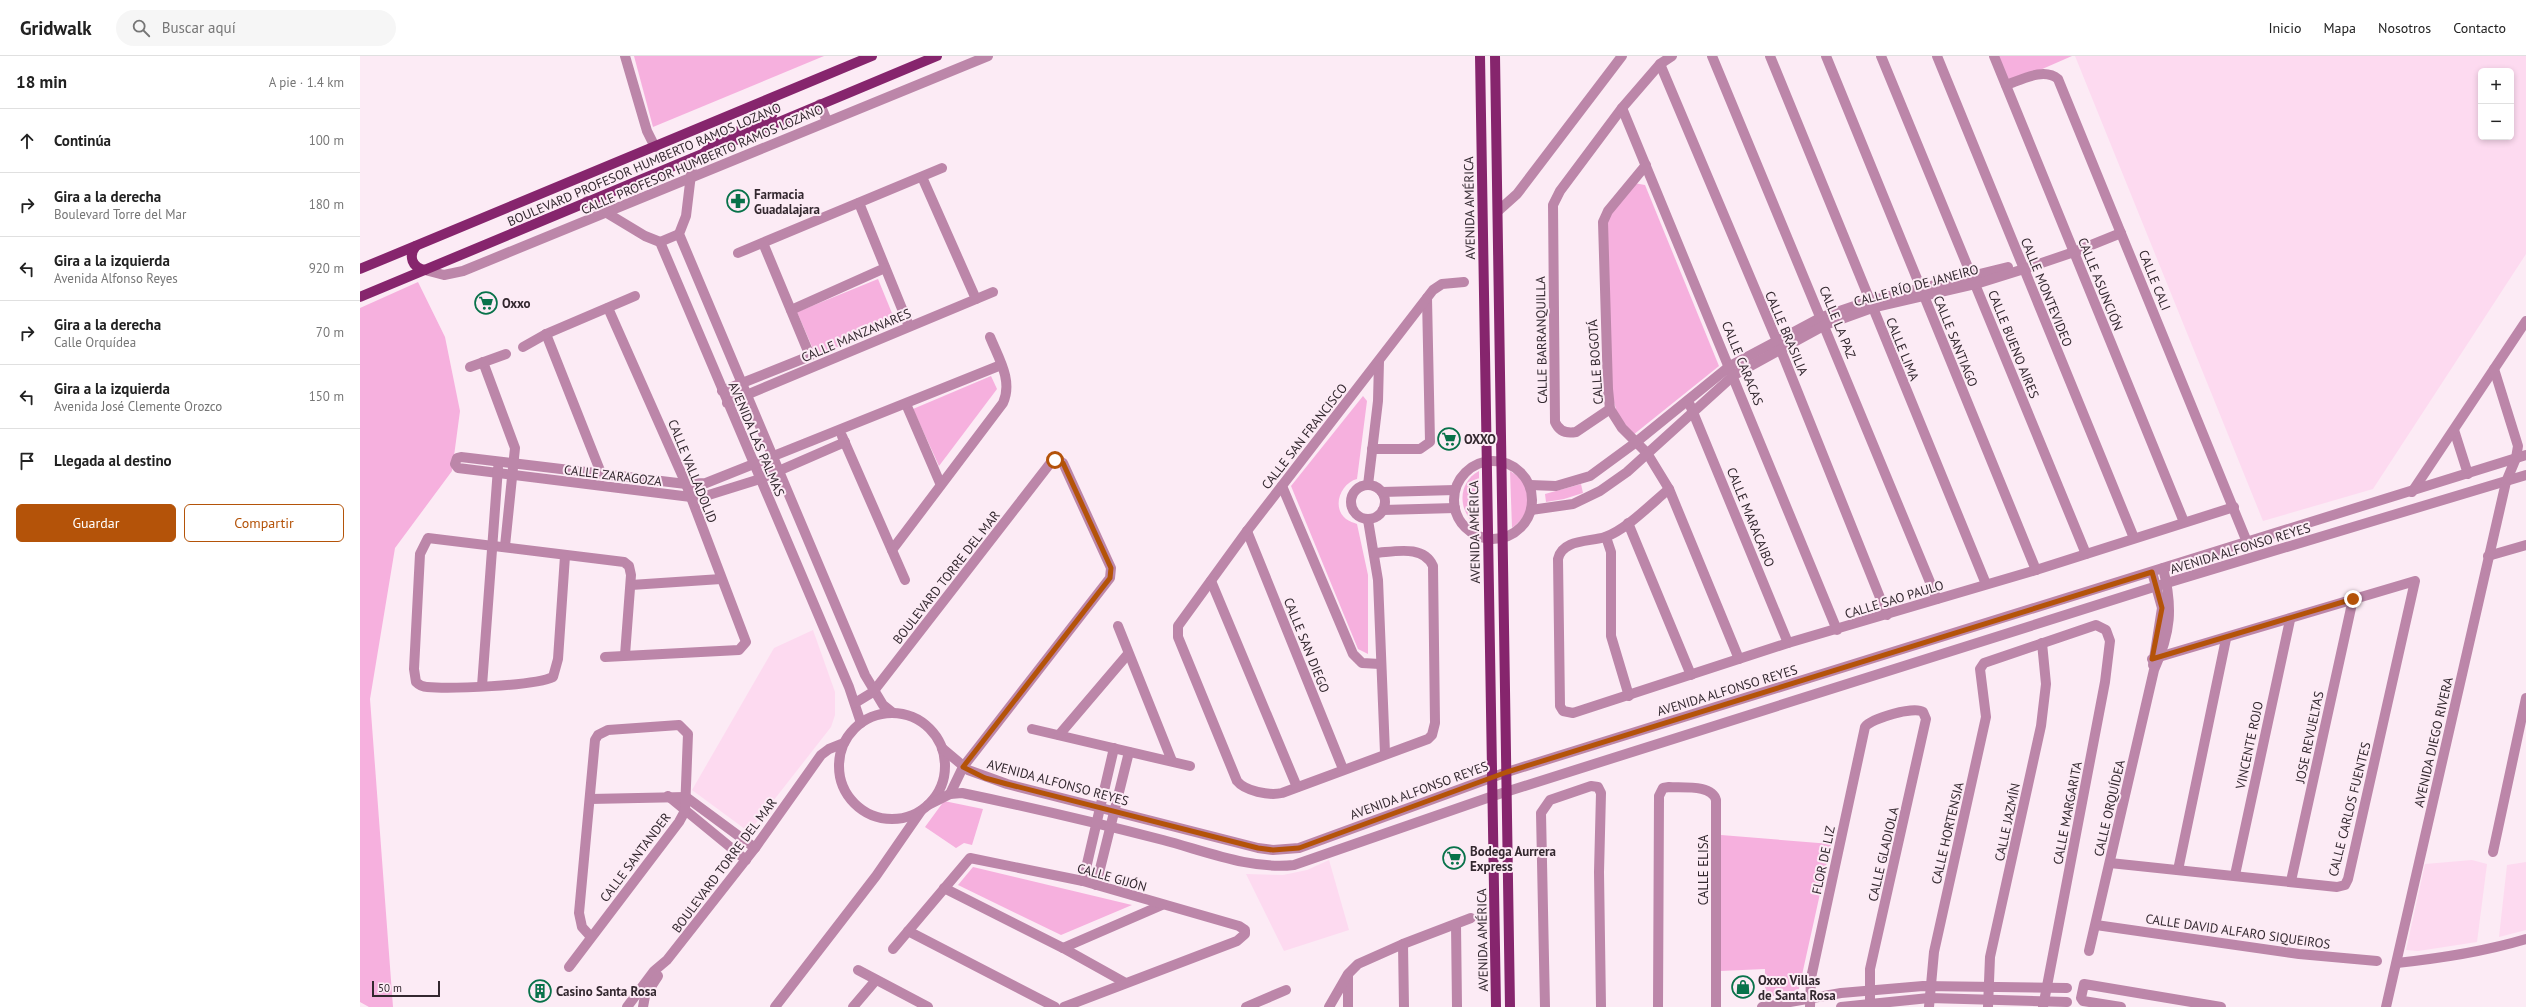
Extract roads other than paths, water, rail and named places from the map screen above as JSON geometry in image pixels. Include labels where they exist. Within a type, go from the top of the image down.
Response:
[{"type":"main road","name":"BOULEVARD PROFESOR HUMBERTO RAMOS LOZANO","points":[[360,269],[654,148],[872,56]]},
{"type":"main road","name":"BOULEVARD PROFESOR HUMBERTO RAMOS LOZANO","points":[[360,297],[937,56]]},
{"type":"main road","name":"AVENIDA AMÉRICA","points":[[1480,56],[1496,1007]]},
{"type":"main road","name":"AVENIDA AMÉRICA","points":[[1495,56],[1508,791],[1510,1007]]},
{"type":"main road","points":[[704,154],[709,146],[721,138],[771,118],[774,109],[770,99]]},
{"type":"main road","points":[[1482,228],[1498,228]]},
{"type":"main road","points":[[416,246],[412,254],[412,262],[417,268],[425,270]]},
{"type":"street","points":[[625,56],[647,131],[654,148]]},
{"type":"street","name":"CALLE PROFESOR HUMBERTO RAMOS LOZANO","points":[[425,270],[440,275],[454,274],[605,214],[827,121],[988,56]]},
{"type":"street","points":[[1498,211],[1517,194],[1622,56]]},
{"type":"street","name":"CALLE BARRANQUILLA","points":[[1610,408],[1576,432],[1564,432],[1555,422],[1552,212],[1560,191],[1622,108],[1660,64],[1672,56]]},
{"type":"street","name":"CALLE LA PAZ","points":[[1712,56],[1824,321],[1937,599]]},
{"type":"street","name":"CALLE LIMA","points":[[1770,56],[1986,584]]},
{"type":"street","name":"CALLE SANTIAGO","points":[[1826,56],[2036,570]]},
{"type":"street","name":"CALLE BUENO AIRES","points":[[1881,56],[2086,554]]},
{"type":"street","name":"CALLE MONTEVIDEO","points":[[1937,56],[2134,538]]},
{"type":"street","name":"CALLE ASUNCIÓN","points":[[1994,56],[2184,522]]},
{"type":"street","name":"CALLE BRASILIA","points":[[1660,64],[1778,344],[1887,615]]},
{"type":"street","name":"CALLE CALI","points":[[2006,85],[2043,74],[2049,74],[2058,79],[2247,542]]},
{"type":"street","points":[[820,104],[827,121]]},
{"type":"street","name":"CALLE CARACAS","points":[[1622,108],[1732,370],[1837,630]]},
{"type":"street","points":[[587,201],[605,214],[645,236],[660,242],[679,234],[686,216],[693,177],[693,158]]},
{"type":"street","name":"CALLE BOGOTÁ","points":[[1646,165],[1608,211],[1603,222],[1608,389],[1610,408],[1635,443],[1647,453],[1669,489],[1739,658]]},
{"type":"street","points":[[738,253],[942,168]]},
{"type":"street","points":[[922,177],[976,299]]},
{"type":"street","points":[[859,203],[909,326]]},
{"type":"street","name":"CALLE RÍO DE JANEIRO","points":[[1531,510],[1573,504],[1600,491],[1622,476],[1647,453],[1691,406],[1732,370],[1778,344],[1824,321],[1871,304],[1974,280],[2022,266],[2073,249],[2120,230]]},
{"type":"street","name":"AVENIDA LAS PALMAS","points":[[679,234],[740,384],[874,692],[884,705],[893,713]]},
{"type":"street","name":"AVENIDA LAS PALMAS","points":[[660,242],[753,465],[855,703],[861,723]]},
{"type":"street","points":[[763,243],[791,310],[885,268]]},
{"type":"street","name":"CALLE SAN FRANCISCO","points":[[1297,787],[1277,794],[1243,787],[1237,780],[1178,638],[1178,626],[1247,531],[1437,285],[1464,282]]},
{"type":"street","name":"CALLE MANZANARES","points":[[727,403],[993,292]]},
{"type":"street","points":[[523,347],[546,334],[635,296]]},
{"type":"street","points":[[1372,449],[1420,449],[1430,442],[1427,298]]},
{"type":"street","name":"CALLE VALLADOLID","points":[[608,308],[686,484],[721,579],[746,638],[744,645],[739,650],[626,655]]},
{"type":"street","name":"CALLE MANZANARES","points":[[722,391],[810,356],[791,310]]},
{"type":"street","points":[[2412,492],[2526,321]]},
{"type":"street","points":[[546,334],[601,473]]},
{"type":"street","points":[[892,550],[940,483],[1003,403],[1008,387],[990,337]]},
{"type":"street","points":[[470,367],[506,354]]},
{"type":"street","points":[[1368,485],[1378,401],[1379,361]]},
{"type":"street","points":[[483,362],[515,448],[514,464],[511,475],[505,546]]},
{"type":"street","name":"CALLE ZARAGOZA","points":[[845,442],[760,480],[705,497],[691,498],[497,474],[456,466],[457,458],[463,457],[499,463],[601,473],[686,484],[706,483],[773,458],[1001,365]]},
{"type":"street","points":[[2494,369],[2521,456]]},
{"type":"street","points":[[906,404],[940,483]]},
{"type":"street","name":"CALLE RÍO DE JANEIRO","points":[[1530,486],[1556,486],[1590,476],[1635,443],[1691,406]]},
{"type":"street","name":"CALLE MARACAIBO","points":[[1691,406],[1788,643]]},
{"type":"street","points":[[2454,430],[2468,474]]},
{"type":"street","points":[[840,431],[905,580]]},
{"type":"street","name":"AVENIDA ALFONSO REYES","points":[[942,748],[963,767],[985,778],[1100,806],[1229,841],[1273,850],[1299,848],[1491,777],[2162,568],[2412,492],[2521,456]]},
{"type":"street","name":"AVENIDA DIEGO RIVERA","points":[[2386,1007],[2506,482],[2521,456]]},
{"type":"street","name":"BOULEVARD TORRE DEL MAR","points":[[855,703],[874,692],[1052,461],[1057,460],[1063,463],[1111,568],[1108,581],[963,767]]},
{"type":"street","points":[[1486,461],[1502,461],[1519,470],[1530,486],[1532,497],[1531,510],[1521,527],[1503,538],[1487,538],[1476,535],[1466,528],[1455,508],[1455,490],[1461,477],[1472,466],[1486,461]]},
{"type":"street","points":[[482,686],[499,463]]},
{"type":"street","name":"AVENIDA ALFONSO REYES","points":[[925,808],[950,794],[962,793],[1110,826],[1226,856],[1278,866],[1294,865],[1508,791],[2162,585],[2526,475]]},
{"type":"street","points":[[1590,476],[1600,491]]},
{"type":"street","points":[[1382,492],[1385,504],[1383,510],[1374,518],[1368,520],[1362,519],[1353,511],[1351,499],[1357,489],[1368,485],[1373,486],[1382,492],[1455,490]]},
{"type":"street","points":[[1282,486],[1353,654],[1362,663],[1380,664]]},
{"type":"street","points":[[1629,696],[1612,636],[1611,552],[1606,537],[1628,523],[1669,489]]},
{"type":"street","points":[[1431,491],[1432,508]]},
{"type":"street","name":"CALLE SAO PAULO","points":[[1606,537],[1568,546],[1561,551],[1558,559],[1560,706],[1562,710],[1572,713],[1629,696],[1739,658],[2036,570],[2234,507]]},
{"type":"street","points":[[1383,510],[1455,508]]},
{"type":"street","points":[[1368,520],[1378,580],[1380,664],[1385,754]]},
{"type":"street","points":[[1628,523],[1691,675]]},
{"type":"street","name":"CALLE SAN DIEGO","points":[[1247,531],[1344,769]]},
{"type":"street","points":[[565,556],[557,664],[553,677],[539,682],[482,686],[426,687],[416,682],[414,669],[420,554],[428,538],[505,546],[565,556],[619,561],[627,564],[630,570],[631,584],[626,655],[605,657]]},
{"type":"street","points":[[2488,556],[2526,545]]},
{"type":"street","points":[[1211,580],[1297,787],[1428,739],[1432,736],[1435,723],[1433,566],[1429,558],[1416,551],[1374,553]]},
{"type":"street","name":"CALLE ORQUÍDEA","points":[[2090,951],[2156,658],[2170,613],[2162,585],[2162,568]]},
{"type":"street","name":"CALLE ORQUÍDEA","points":[[2152,572],[2162,585]]},
{"type":"street","points":[[631,584],[721,579]]},
{"type":"street","name":"CALLE CARLOS FUENTES","points":[[2110,863],[2235,875],[2336,887],[2347,882],[2415,581],[2353,599]]},
{"type":"street","points":[[2156,658],[2290,620],[2353,599]]},
{"type":"street","name":"JOSE REVUELTAS","points":[[2291,881],[2353,599]]},
{"type":"street","name":"VINCENTE ROJO","points":[[2235,875],[2290,620]]},
{"type":"street","points":[[1118,626],[1172,761]]},
{"type":"street","name":"CALLE MARGARITA","points":[[2042,643],[2089,626],[2102,626],[2109,635],[2110,641],[2105,682],[2044,1004]]},
{"type":"street","points":[[2178,870],[2226,639]]},
{"type":"street","name":"CALLE HORTENSIA","points":[[1929,1003],[1929,986],[1934,952],[1986,718],[1986,704],[1980,676],[1982,666],[2042,643]]},
{"type":"street","name":"CALLE JAZMÍN","points":[[1988,1003],[1990,957],[2042,726],[2046,684],[2042,643]]},
{"type":"street","points":[[1059,735],[1128,654]]},
{"type":"street","points":[[2493,852],[2526,698]]},
{"type":"street","name":"FLOR DE LIZ","points":[[1810,1002],[1811,978],[1864,732],[1872,721],[1916,709],[1920,710]]},
{"type":"street","name":"CALLE GLADIOLA","points":[[1870,1005],[1870,969],[1926,719],[1925,715],[1920,710]]},
{"type":"street","points":[[774,1007],[876,876],[925,808],[938,793],[944,779],[945,763],[942,748],[935,734],[923,723],[909,715],[893,713],[877,715],[861,723],[844,743],[840,758],[839,773],[848,795],[863,811],[877,818],[892,820],[907,818],[925,808]]},
{"type":"street","name":"CALLE SANTANDER","points":[[569,967],[679,822],[685,811],[688,734],[684,727],[674,725],[608,730],[598,735],[594,746],[590,799]]},
{"type":"street","points":[[1032,730],[1190,766]]},
{"type":"street","name":"BOULEVARD TORRE DEL MAR","points":[[627,1007],[654,971],[667,960],[746,860],[821,756],[829,749],[844,743]]},
{"type":"street","points":[[1083,881],[1114,748]]},
{"type":"street","points":[[1096,885],[1129,752]]},
{"type":"street","points":[[950,794],[963,767]]},
{"type":"street","points":[[1545,1007],[1541,813],[1550,800],[1591,786],[1598,787],[1601,793],[1601,1007]]},
{"type":"street","name":"CALLE ELISA","points":[[1658,1007],[1659,796],[1663,788],[1669,787],[1706,790],[1715,796],[1716,1007]]},
{"type":"street","points":[[668,796],[746,860]]},
{"type":"street","points":[[592,937],[582,927],[579,913],[590,799],[668,796],[686,797],[755,848]]},
{"type":"street","points":[[712,833],[720,822]]},
{"type":"street","points":[[1226,856],[1229,841]]},
{"type":"street","name":"CALLE GIJÓN","points":[[944,888],[970,858],[1083,881],[1239,926],[1245,930],[1245,934],[1237,941],[1124,982]]},
{"type":"street","points":[[893,949],[944,888],[1063,948],[1124,982]]},
{"type":"street","points":[[1063,948],[1162,905]]},
{"type":"street","points":[[1329,1007],[1348,974],[1358,964],[1403,944],[1471,918]]},
{"type":"street","points":[[1456,924],[1457,1007]]},
{"type":"street","name":"CALLE DAVID ALFARO SIQUEIROS","points":[[2096,925],[2298,954],[2377,961]]},
{"type":"street","points":[[908,931],[1055,1007]]},
{"type":"street","points":[[2397,963],[2450,957],[2526,940]]},
{"type":"street","points":[[1403,944],[1404,1007]]},
{"type":"street","points":[[643,1007],[645,996],[667,960]]},
{"type":"street","points":[[858,970],[928,1007]]},
{"type":"street","points":[[1348,974],[1348,1007]]},
{"type":"street","points":[[853,1007],[876,980]]},
{"type":"street","points":[[1064,1007],[1124,982]]},
{"type":"street","points":[[2121,1007],[2082,1000],[2084,984],[2221,1007]]},
{"type":"street","points":[[1762,1007],[1810,1002],[1870,990],[1929,986],[2067,988]]},
{"type":"street","points":[[1246,1007],[1286,990]]},
{"type":"street","points":[[1841,1007],[1929,1003],[2044,1004],[2067,1002]]},
{"type":"place","name":"Farmacia Guadalajara","points":[[738,201]]},
{"type":"place","name":"Oxxo","points":[[486,303]]},
{"type":"place","name":"OXXO","points":[[1449,439]]},
{"type":"place","name":"Bodega Aurrera Express","points":[[1454,858]]},
{"type":"place","name":"Oxxo Villas de Santa Rosa","points":[[1743,987]]},
{"type":"place","name":"Casino Santa Rosa","points":[[540,991]]}]
